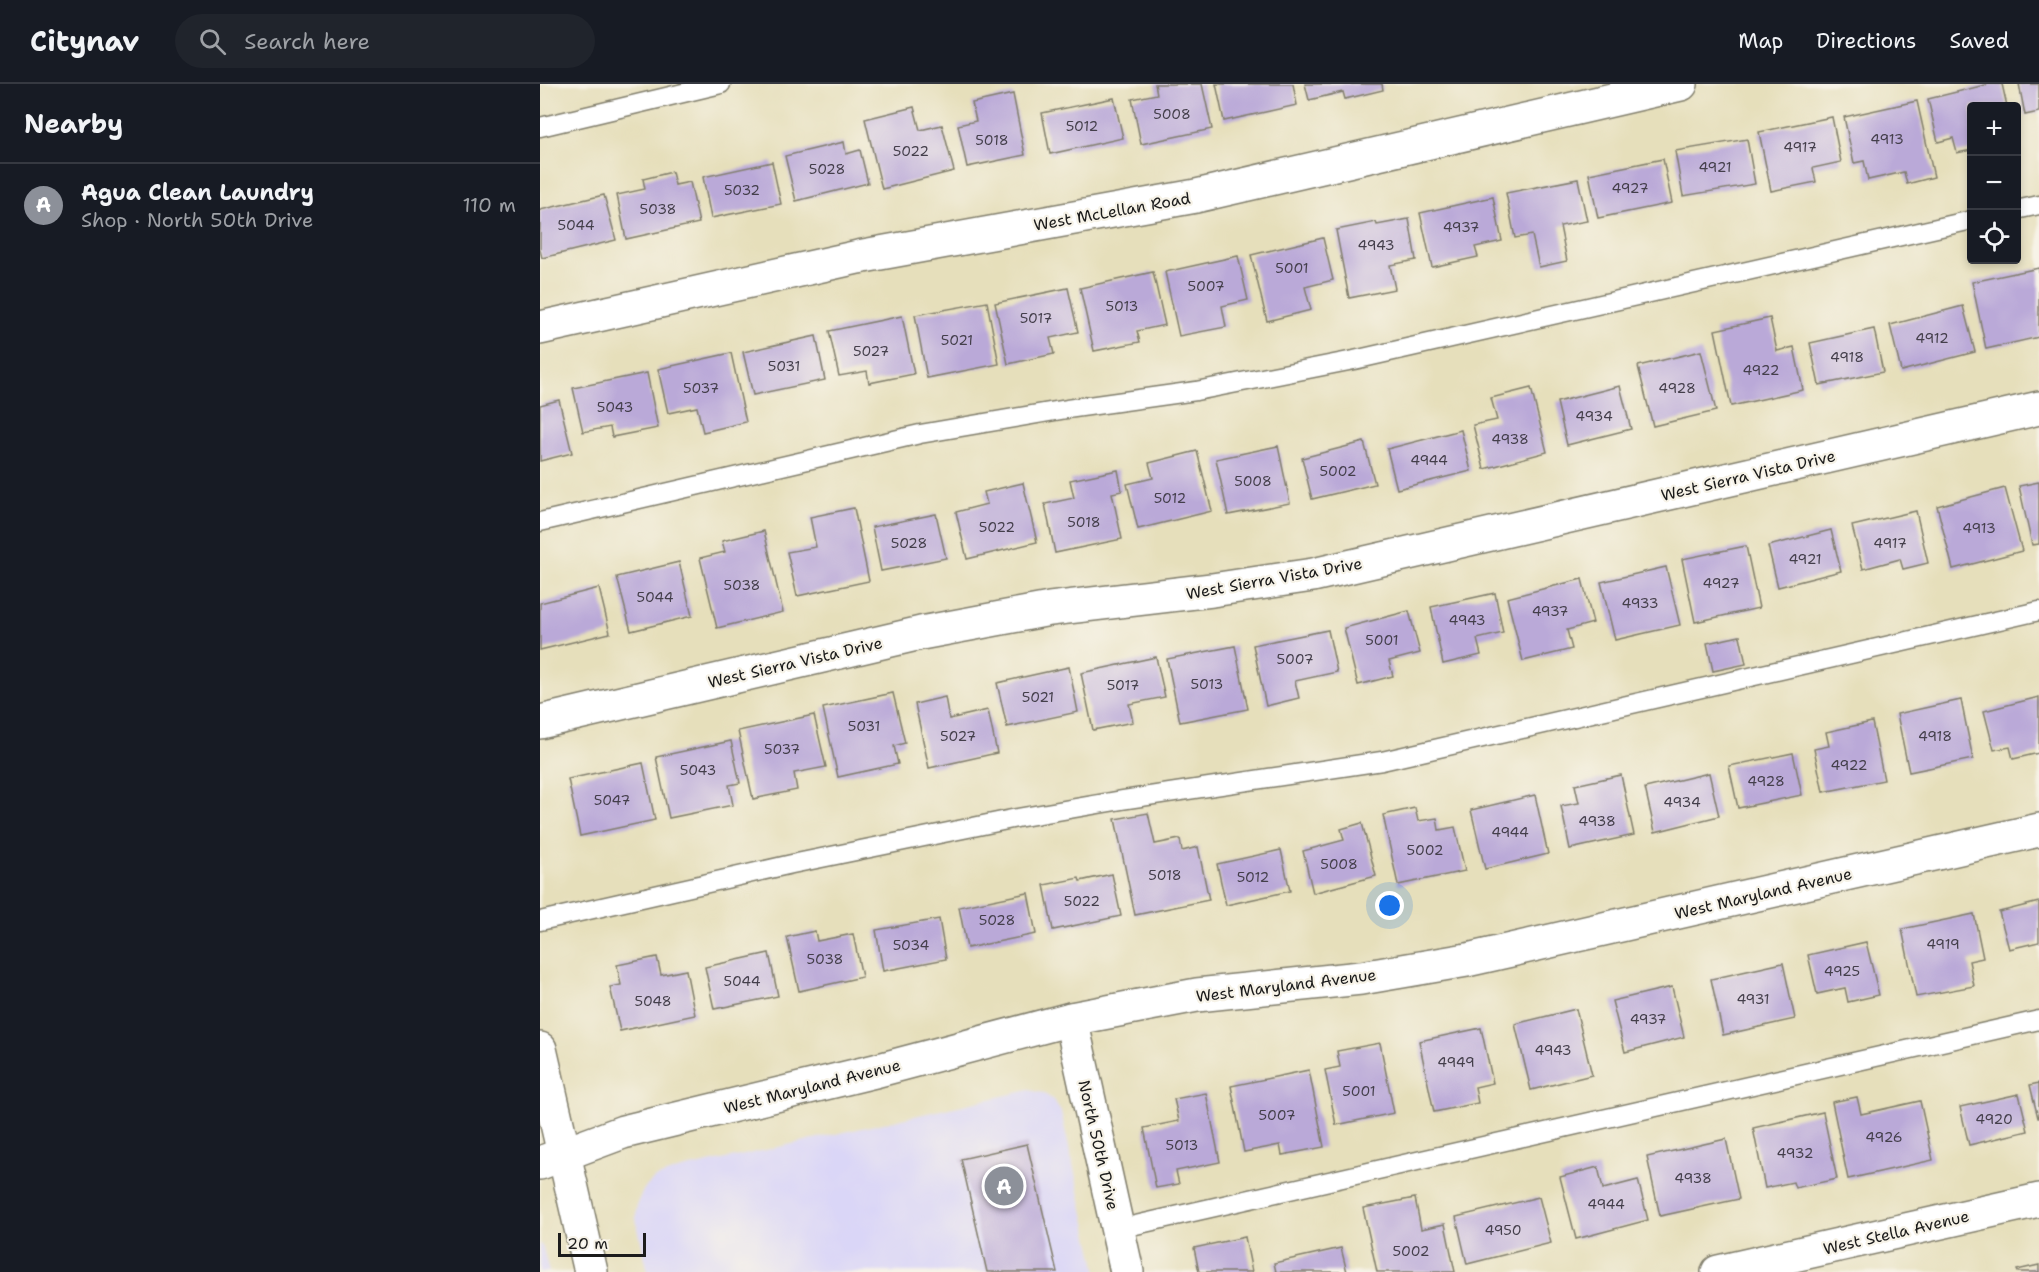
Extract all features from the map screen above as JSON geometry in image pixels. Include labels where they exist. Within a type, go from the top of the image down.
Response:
[{"type":"street","name":"West McLellan Road","points":[[540,328],[858,257],[1196,196],[1681,84]]},
{"type":"street","name":"West Sierra Vista Drive","points":[[540,722],[933,631],[1050,609],[1212,590],[1313,575],[2039,408]]},
{"type":"street","name":"West Maryland Avenue","points":[[553,1158],[623,1132],[875,1071],[1071,1019],[1197,995],[1361,978],[1467,960],[2039,830]]},
{"type":"street","name":"North 50th Drive","points":[[1071,1019],[1127,1272]]},
{"type":"street","points":[[540,1049],[553,1158],[591,1272]]},
{"type":"street","name":"West Stella Avenue","points":[[1718,1272],[2039,1200]]},
{"type":"lane","points":[[540,127],[721,84]]},
{"type":"lane","points":[[2021,209],[2039,205]]},
{"type":"lane","points":[[540,522],[920,434],[1067,409],[1196,392],[1354,360],[1967,221]]},
{"type":"lane","points":[[540,921],[792,864],[1017,818],[1382,761],[2039,611]]},
{"type":"lane","points":[[1118,1229],[2039,1020]]},
{"type":"shaded area","points":[[1029,1090],[1043,1093],[1053,1100],[1061,1112],[1097,1272],[648,1272],[636,1210],[644,1189],[655,1178],[678,1170]]},
{"type":"shaded area","points":[[540,1243],[543,1248],[549,1272],[540,1272]]},
{"type":"building","points":[[1155,84],[1202,84],[1212,129],[1141,144],[1132,99],[1157,94]]},
{"type":"building","points":[[1216,84],[1293,84],[1297,105],[1224,121]]},
{"type":"building","points":[[1305,84],[1382,84],[1383,90],[1345,99],[1343,92],[1309,100]]},
{"type":"building","points":[[1989,84],[2002,84],[2006,102],[1967,102],[1967,151],[1957,153],[1953,138],[1938,142],[1928,99]]},
{"type":"building","points":[[2019,84],[2039,84],[2039,112],[2025,115]]},
{"type":"building","points":[[1013,94],[1025,155],[967,167],[958,125],[976,121],[972,103]]},
{"type":"building","points":[[1114,98],[1123,138],[1050,154],[1042,113]]},
{"type":"building","points":[[1917,101],[1934,177],[1907,184],[1904,172],[1868,180],[1864,161],[1854,163],[1844,117]]},
{"type":"building","points":[[914,107],[920,130],[942,125],[954,171],[882,189],[865,119]]},
{"type":"building","points":[[1832,117],[1841,162],[1813,168],[1816,182],[1771,191],[1759,132]]},
{"type":"building","points":[[1747,139],[1755,184],[1683,196],[1675,151]]},
{"type":"building","points":[[844,142],[846,154],[860,150],[868,183],[796,201],[785,156]]},
{"type":"building","points":[[1663,159],[1672,203],[1598,218],[1589,174]]},
{"type":"building","points":[[772,162],[781,204],[711,218],[703,177]]},
{"type":"building","points":[[672,172],[675,185],[690,182],[699,223],[626,239],[617,195],[645,189],[643,179]]},
{"type":"building","points":[[1578,179],[1587,221],[1560,226],[1567,261],[1539,267],[1532,235],[1515,238],[1506,193]]},
{"type":"building","points":[[604,195],[616,240],[542,258],[540,210]]},
{"type":"building","points":[[1493,197],[1502,241],[1475,247],[1478,257],[1432,267],[1420,213]]},
{"type":"building","points":[[1409,219],[1416,260],[1390,265],[1395,289],[1349,298],[1336,230],[1376,222],[1377,225]]},
{"type":"building","points":[[1323,238],[1333,280],[1305,287],[1311,310],[1267,321],[1251,255]]},
{"type":"building","points":[[1238,256],[1248,300],[1222,306],[1226,327],[1179,336],[1165,272]]},
{"type":"building","points":[[2039,268],[2039,337],[1986,349],[1972,282]]},
{"type":"building","points":[[1153,272],[1165,325],[1137,331],[1140,342],[1094,351],[1080,288]]},
{"type":"building","points":[[1068,288],[1078,332],[1050,338],[1054,354],[1008,364],[995,303]]},
{"type":"building","points":[[987,302],[999,364],[927,378],[915,315]]},
{"type":"building","points":[[1963,306],[1975,352],[1901,371],[1890,325]]},
{"type":"building","points":[[902,316],[914,374],[869,383],[867,371],[839,376],[829,331]]},
{"type":"building","points":[[1770,318],[1777,351],[1794,347],[1803,390],[1731,406],[1715,330]]},
{"type":"building","points":[[1874,329],[1883,372],[1819,385],[1810,343]]},
{"type":"building","points":[[816,336],[825,380],[753,395],[743,352]]},
{"type":"building","points":[[1701,351],[1716,411],[1653,426],[1638,366]]},
{"type":"building","points":[[731,353],[746,422],[703,432],[697,407],[668,413],[658,369]]},
{"type":"building","points":[[647,373],[658,428],[612,437],[610,427],[583,432],[573,388]]},
{"type":"building","points":[[1620,386],[1631,429],[1567,445],[1557,402]]},
{"type":"building","points":[[1531,388],[1547,452],[1484,469],[1473,425],[1497,420],[1491,398]]},
{"type":"building","points":[[559,400],[572,453],[540,461],[540,405]]},
{"type":"building","points":[[1461,430],[1471,471],[1397,489],[1387,449]]},
{"type":"building","points":[[1364,442],[1375,484],[1312,499],[1302,458]]},
{"type":"building","points":[[1278,446],[1290,503],[1228,515],[1216,459]]},
{"type":"building","points":[[1197,451],[1212,511],[1138,529],[1127,484],[1153,478],[1149,463]]},
{"type":"building","points":[[1118,470],[1122,491],[1112,493],[1122,539],[1055,553],[1045,504],[1074,498],[1070,480]]},
{"type":"building","points":[[2039,482],[2039,544],[2032,545],[2019,486]]},
{"type":"building","points":[[1023,483],[1037,542],[967,559],[956,512],[987,504],[984,492]]},
{"type":"building","points":[[2005,488],[2022,551],[1953,569],[1937,506]]},
{"type":"building","points":[[854,508],[869,581],[797,596],[787,552],[816,547],[810,517]]},
{"type":"building","points":[[1916,511],[1928,563],[1903,569],[1900,559],[1863,569],[1852,526]]},
{"type":"building","points":[[936,514],[946,558],[881,571],[872,527]]},
{"type":"building","points":[[1831,530],[1841,571],[1778,587],[1768,546]]},
{"type":"building","points":[[764,531],[783,612],[717,628],[700,558],[725,552],[722,541]]},
{"type":"building","points":[[1746,546],[1759,608],[1695,622],[1682,559]]},
{"type":"building","points":[[679,562],[692,616],[631,631],[617,577]]},
{"type":"building","points":[[1666,567],[1680,625],[1615,640],[1601,582]]},
{"type":"building","points":[[1582,579],[1593,623],[1567,630],[1572,649],[1523,661],[1507,598]]},
{"type":"building","points":[[599,588],[610,633],[540,650],[540,603]]},
{"type":"building","points":[[1495,593],[1503,633],[1477,639],[1481,655],[1443,664],[1431,607]]},
{"type":"building","points":[[1409,611],[1420,653],[1389,661],[1393,676],[1358,685],[1344,628]]},
{"type":"building","points":[[1328,630],[1337,672],[1295,681],[1299,698],[1266,706],[1253,645]]},
{"type":"building","points":[[1740,636],[1746,664],[1713,671],[1707,643]]},
{"type":"building","points":[[1235,646],[1248,709],[1180,722],[1167,659]]},
{"type":"building","points":[[1156,657],[1165,697],[1129,704],[1133,722],[1093,730],[1081,673]]},
{"type":"building","points":[[1069,667],[1078,712],[1007,727],[997,683]]},
{"type":"building","points":[[893,693],[905,743],[894,746],[898,764],[838,777],[823,708]]},
{"type":"building","points":[[945,697],[949,719],[988,710],[997,753],[929,768],[915,704]]},
{"type":"building","points":[[2039,697],[2039,753],[2013,759],[2010,747],[1994,750],[1984,711]]},
{"type":"building","points":[[1961,700],[1973,759],[1909,772],[1897,714]]},
{"type":"building","points":[[814,715],[826,767],[794,773],[797,790],[753,799],[738,731]]},
{"type":"building","points":[[1872,722],[1884,780],[1823,792],[1814,749],[1829,746],[1826,732]]},
{"type":"building","points":[[731,741],[740,783],[729,785],[733,805],[669,818],[656,757]]},
{"type":"building","points":[[1793,753],[1802,795],[1738,808],[1729,766]]},
{"type":"building","points":[[643,763],[655,820],[580,836],[568,779]]},
{"type":"building","points":[[1709,773],[1719,816],[1655,832],[1645,788]]},
{"type":"building","points":[[1621,775],[1634,835],[1570,849],[1561,806],[1579,803],[1575,785]]},
{"type":"building","points":[[1535,795],[1548,854],[1485,869],[1471,810]]},
{"type":"building","points":[[1415,808],[1418,821],[1437,818],[1439,830],[1455,827],[1465,871],[1398,885],[1383,815]]},
{"type":"building","points":[[1148,813],[1155,844],[1180,839],[1182,851],[1198,847],[1209,900],[1135,915],[1115,819]]},
{"type":"building","points":[[1362,823],[1376,876],[1313,893],[1303,851],[1344,840],[1341,829]]},
{"type":"building","points":[[1281,850],[1290,891],[1226,905],[1217,864]]},
{"type":"building","points":[[1112,874],[1121,916],[1053,930],[1044,885],[1079,878],[1080,881]]},
{"type":"building","points":[[1028,893],[1036,934],[967,948],[959,907]]},
{"type":"building","points":[[2039,902],[2039,942],[2009,949],[1999,912]]},
{"type":"building","points":[[1974,914],[1983,958],[1969,961],[1974,986],[1916,997],[1902,929]]},
{"type":"building","points":[[939,919],[946,959],[883,971],[876,930]]},
{"type":"building","points":[[815,931],[817,941],[853,934],[862,977],[799,991],[787,937]]},
{"type":"building","points":[[1866,942],[1879,995],[1848,1002],[1845,988],[1817,994],[1808,955]]},
{"type":"building","points":[[769,953],[778,996],[714,1009],[705,967]]},
{"type":"building","points":[[657,957],[661,975],[686,970],[695,1015],[620,1031],[610,987],[621,985],[617,965]]},
{"type":"building","points":[[1783,963],[1795,1019],[1723,1035],[1711,979]]},
{"type":"building","points":[[1672,987],[1684,1037],[1625,1052],[1612,1001]]},
{"type":"building","points":[[1576,1009],[1592,1075],[1531,1090],[1515,1024]]},
{"type":"building","points":[[1481,1028],[1493,1083],[1475,1087],[1478,1103],[1434,1112],[1419,1041]]},
{"type":"building","points":[[1380,1043],[1394,1113],[1336,1125],[1325,1070],[1340,1067],[1337,1051]]},
{"type":"building","points":[[1309,1070],[1324,1147],[1282,1155],[1280,1145],[1244,1152],[1231,1086]]},
{"type":"building","points":[[2039,1083],[2039,1118],[2038,1118],[2030,1085]]},
{"type":"building","points":[[1206,1093],[1220,1162],[1176,1171],[1179,1184],[1156,1188],[1144,1128],[1179,1121],[1174,1099]]},
{"type":"building","points":[[2019,1094],[2028,1131],[1969,1145],[1960,1107]]},
{"type":"building","points":[[1857,1097],[1861,1114],[1920,1101],[1933,1160],[1848,1179],[1832,1102]]},
{"type":"building","points":[[1823,1112],[1837,1179],[1795,1188],[1793,1182],[1765,1188],[1753,1128]]},
{"type":"building","points":[[1726,1139],[1739,1199],[1660,1216],[1647,1157]]},
{"type":"building","points":[[1027,1144],[1057,1272],[987,1272],[961,1159]]},
{"type":"building","points":[[1598,1167],[1603,1189],[1638,1180],[1648,1220],[1576,1239],[1560,1177]]},
{"type":"building","points":[[1539,1197],[1551,1243],[1467,1264],[1456,1217]]},
{"type":"building","points":[[1415,1198],[1421,1229],[1445,1224],[1455,1272],[1377,1272],[1363,1208]]},
{"type":"building","points":[[1245,1237],[1252,1272],[1199,1272],[1194,1248]]},
{"type":"building","points":[[1341,1248],[1347,1272],[1276,1272],[1274,1263]]},
{"type":"building","points":[[2039,1265],[2039,1272],[2018,1272],[2017,1270]]},
{"type":"place","name":"Agua Clean Laundry","points":[[1004,1186]]}]
